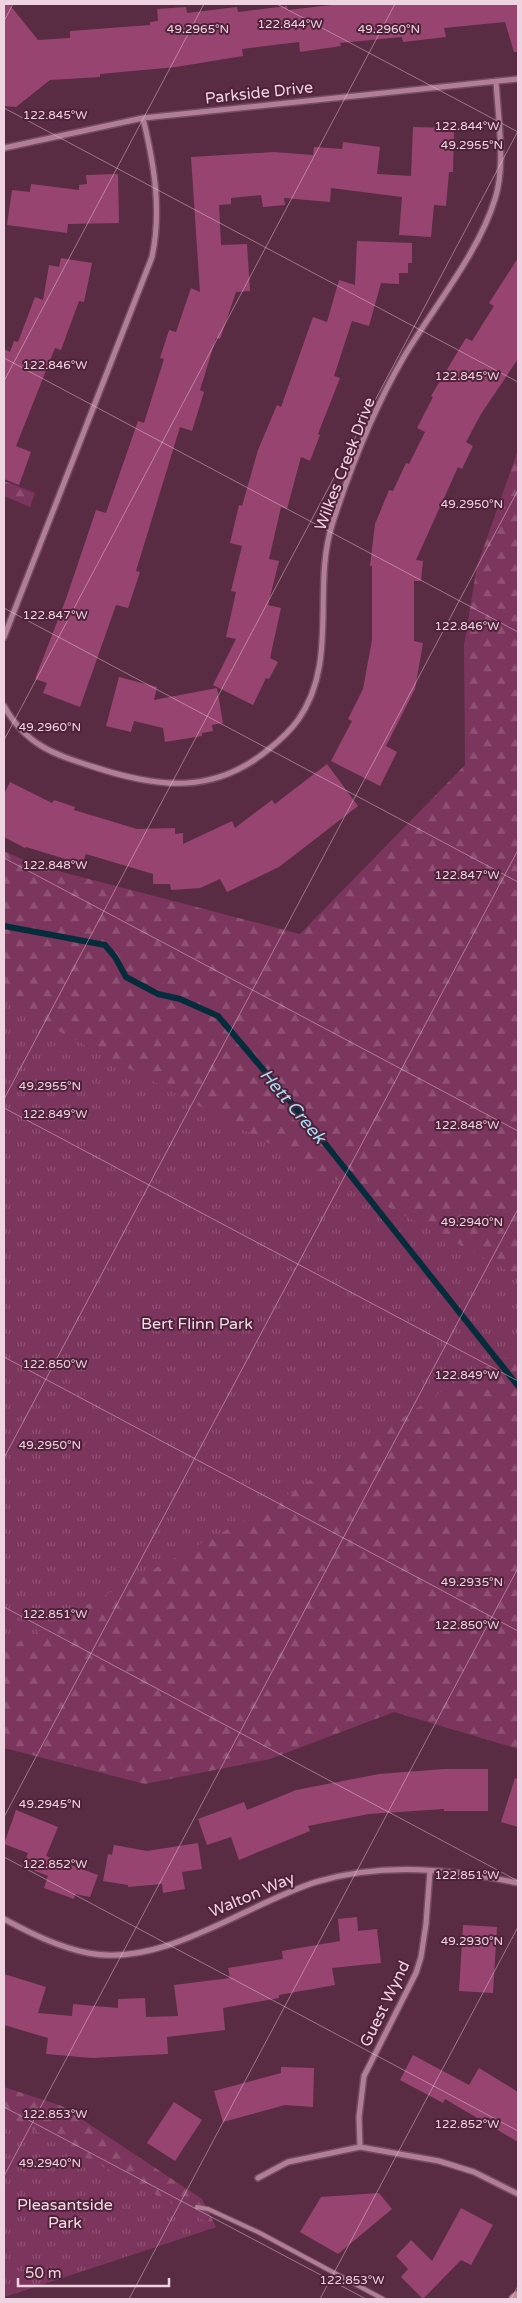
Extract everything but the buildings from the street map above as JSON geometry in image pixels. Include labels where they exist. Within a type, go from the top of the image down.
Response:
[{"type":"main road","points":[[514,2299],[518,2296]]},
{"type":"street","name":"Parkside Drive","points":[[4,148],[143,118],[518,79]]},
{"type":"street","name":"Wilkes Creek Drive","points":[[4,706],[25,735],[47,750],[126,778],[175,784],[207,781],[240,770],[280,740],[297,721],[308,703],[318,669],[323,640],[324,570],[331,529],[340,501],[389,386],[476,241],[496,198],[500,176],[496,82]]},
{"type":"street","points":[[4,637],[146,276],[152,256],[157,234],[158,214],[152,153],[143,118]]},
{"type":"street","name":"Walton Way","points":[[4,1919],[26,1931],[80,1951],[106,1954],[137,1952],[170,1944],[315,1882],[351,1874],[388,1869],[464,1872],[518,1884]]},
{"type":"street","name":"Guest Wynd","points":[[360,2147],[358,2117],[364,2076],[416,1973],[422,1957],[430,1871]]},
{"type":"street","points":[[258,2178],[288,2162],[360,2147],[439,2161],[474,2172],[518,2194]]},
{"type":"lane","points":[[197,2207],[208,2209],[258,2232],[383,2299]]},
{"type":"green space","points":[[518,450],[518,1749],[394,1712],[270,1759],[145,1784],[4,1748],[4,851],[35,865],[300,934],[465,765],[464,645],[477,566]]},
{"type":"green space","points":[[4,481],[35,493],[30,507],[4,496]]},
{"type":"green space","name":"Bert Flinn Park","points":[[4,1002],[518,1276],[518,1352],[462,1378],[274,1504],[4,1650]]},
{"type":"green space","name":"Pleasantside Park","points":[[4,2087],[62,2106],[202,2199],[216,2227],[4,2297]]},
{"type":"green space","name":"Pleasantside Park","points":[[4,2114],[216,2227],[4,2297]]},
{"type":"green space","points":[[4,2187],[18,2223],[4,2228]]},
{"type":"waterway","name":"Hett Creek","points":[[4,926],[105,945],[115,957],[126,977],[158,994],[180,999],[218,1016],[316,1132],[518,1386]]}]
